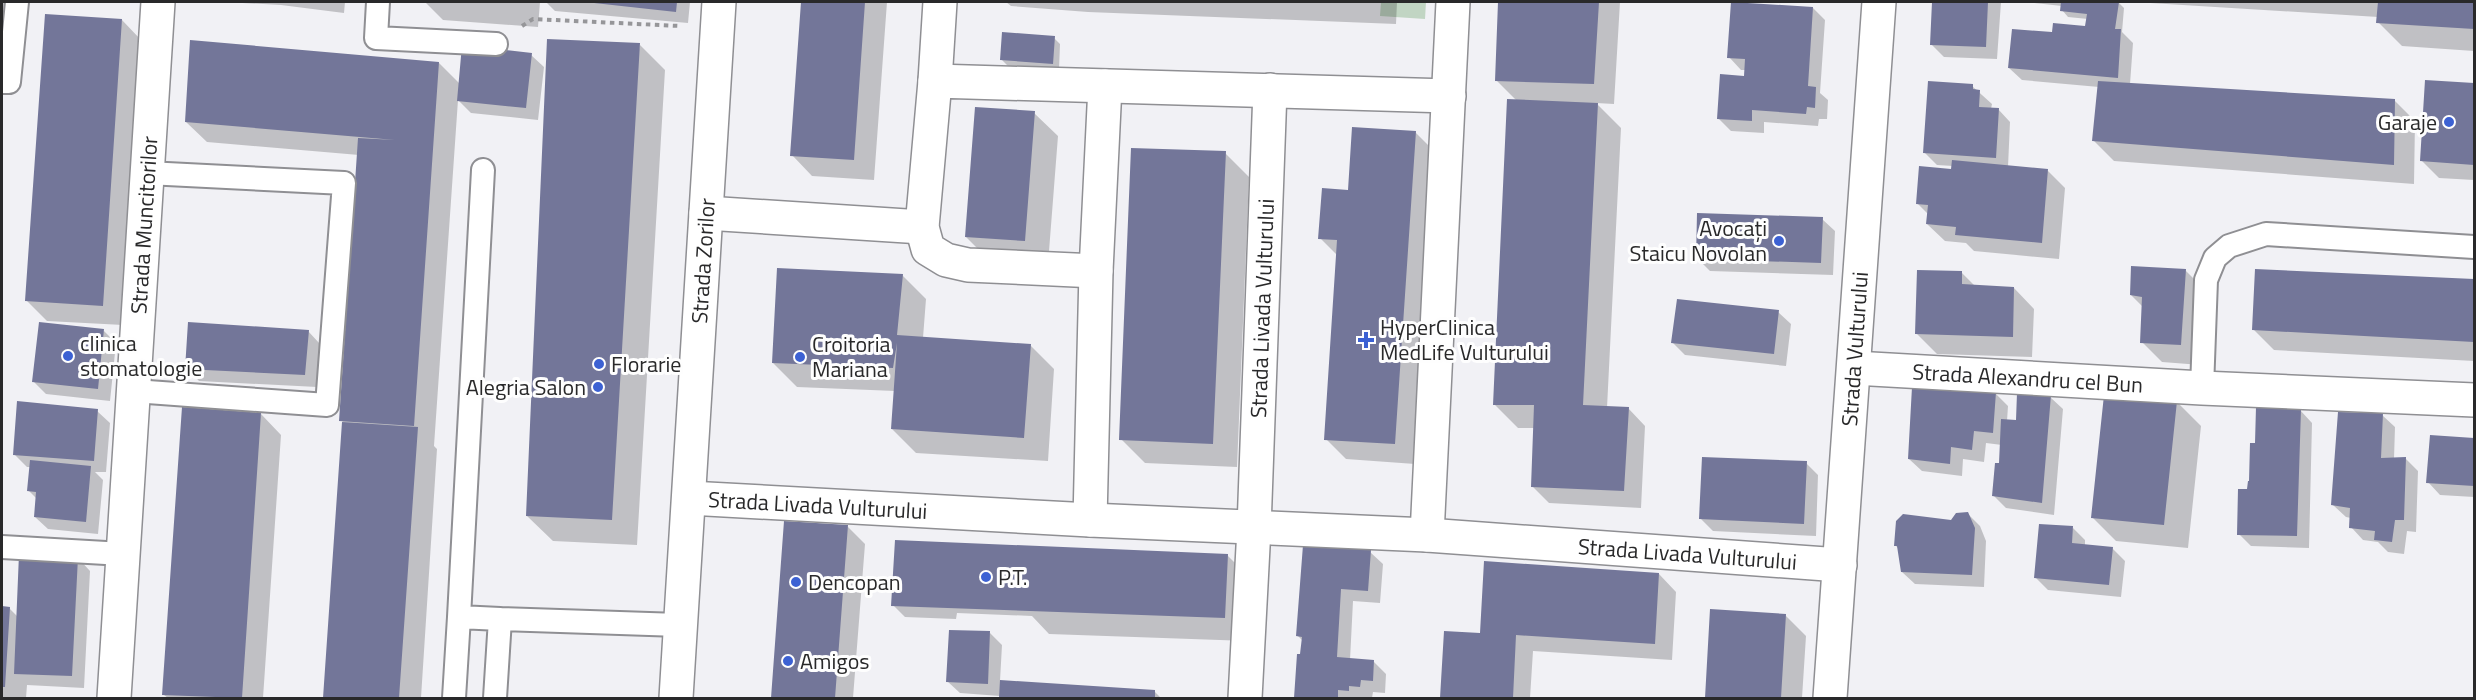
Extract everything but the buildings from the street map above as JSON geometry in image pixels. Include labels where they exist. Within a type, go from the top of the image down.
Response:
[{"type":"street","name":"Strada Muncitorilor","points":[[114,699],[158,2]]},
{"type":"street","points":[[940,2],[922,227],[928,249],[946,260],[968,265],[1096,271]]},
{"type":"street","points":[[1427,535],[1453,2]]},
{"type":"street","name":"Strada Vulturului","points":[[1830,699],[1879,2]]},
{"type":"street","name":"Strada Zorilor","points":[[676,699],[718,15]]},
{"type":"street","points":[[935,81],[1449,96]]},
{"type":"street","points":[[1090,520],[1096,271],[1106,86]]},
{"type":"street","name":"Strada Livada Vulturului","points":[[1245,699],[1254,528],[1270,90]]},
{"type":"street","points":[[706,213],[922,227]]},
{"type":"street","name":"Strada Alexandru cel Bun","points":[[1854,368],[2202,388],[2475,400]]},
{"type":"street","name":"Strada Livada Vulturului","points":[[689,498],[1090,520],[1427,535],[1840,565]]},
{"type":"lane","points":[[2,82],[9,82],[17,2]]},
{"type":"lane","points":[[378,2],[376,38],[496,44]]},
{"type":"lane","points":[[453,699],[483,170]]},
{"type":"lane","points":[[134,391],[327,405],[344,183],[147,173]]},
{"type":"lane","points":[[2202,388],[2206,280],[2215,258],[2229,246],[2266,234],[2475,247]]},
{"type":"lane","points":[[2,547],[123,554]]},
{"type":"lane","points":[[459,617],[679,625]]},
{"type":"lane","points":[[495,699],[500,619]]},
{"type":"path","points":[[496,44],[533,19],[718,15]]},
{"type":"green space","points":[[1381,2],[1426,2],[1425,19],[1380,16]]},
{"type":"place","name":"Garaje","points":[[2449,122]]},
{"type":"place","name":"Avocați Staicu Novolan","points":[[1779,241]]},
{"type":"place","name":"HyperClinica MedLife Vulturului","points":[[1366,340]]},
{"type":"place","name":"clinica stomatologie","points":[[68,356]]},
{"type":"place","name":"Croitoria Mariana","points":[[800,357]]},
{"type":"place","name":"Florarie","points":[[599,364]]},
{"type":"place","name":"Alegria Salon","points":[[598,387]]},
{"type":"place","name":"P.T.","points":[[986,577]]},
{"type":"place","name":"Dencopan","points":[[796,582]]},
{"type":"place","name":"Amigos","points":[[788,661]]}]
